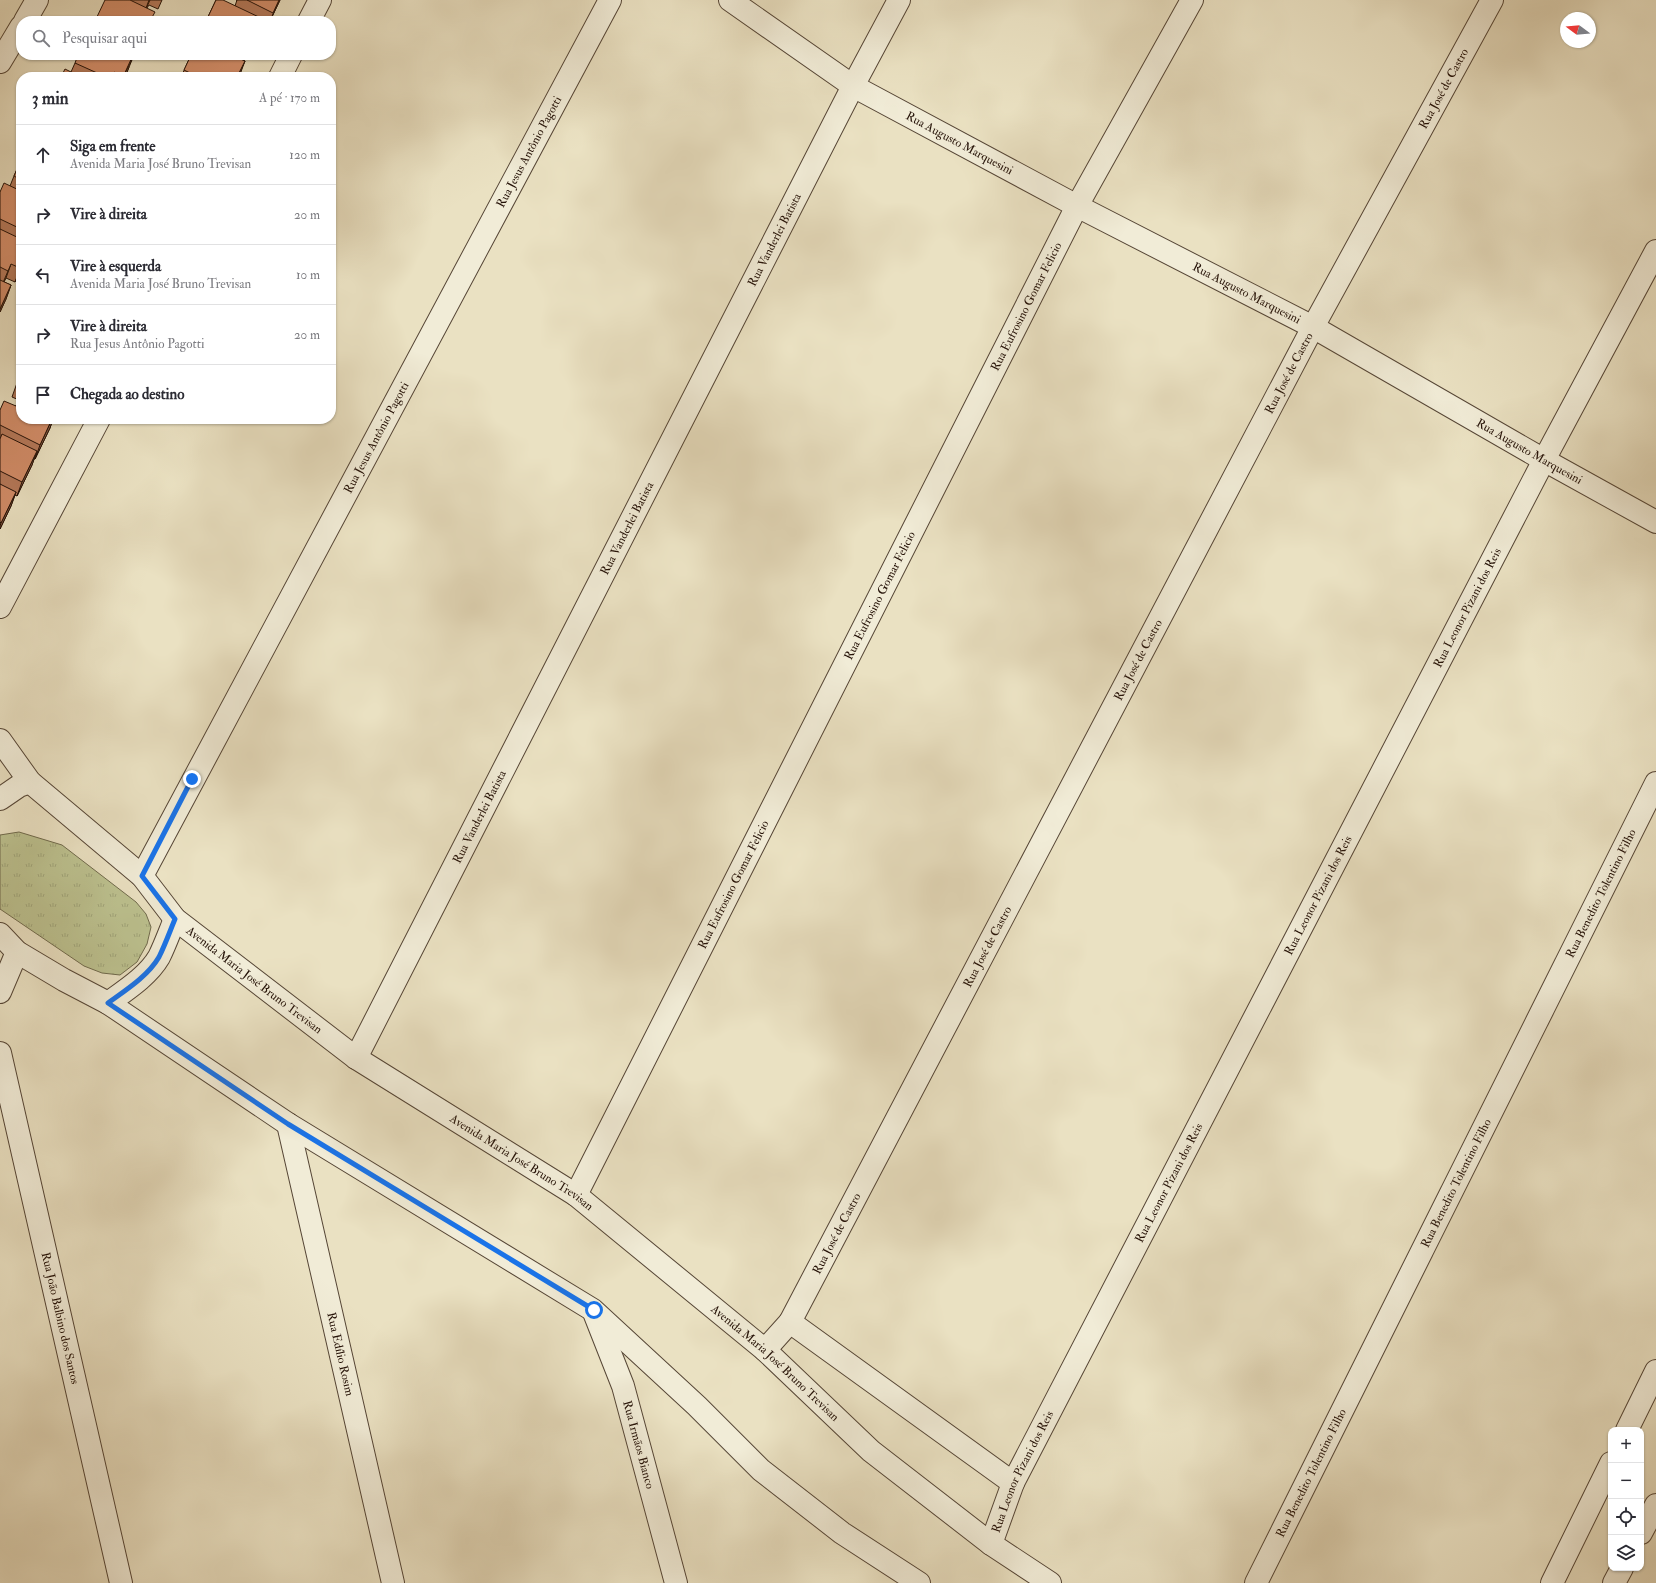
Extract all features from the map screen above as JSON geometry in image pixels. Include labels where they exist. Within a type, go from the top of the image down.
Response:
[{"type":"street","points":[[28,16],[37,0]]},
{"type":"street","points":[[312,16],[320,0]]},
{"type":"street","name":"Rua Jesus Antônio Pagotti","points":[[142,876],[610,0]]},
{"type":"street","name":"Rua Augusto Marquesini","points":[[730,0],[853,86],[1077,206],[1313,327],[1544,460],[1656,522]]},
{"type":"street","name":"Rua Vanderlei Batista","points":[[356,1058],[853,86],[899,0]]},
{"type":"street","name":"Rua Eufrosino Gomar Felicio","points":[[576,1195],[1077,206],[1192,0]]},
{"type":"street","name":"Rua José de Castro","points":[[765,1350],[790,1322],[1313,327],[1492,0]]},
{"type":"street","points":[[0,62],[16,35]]},
{"type":"street","points":[[282,72],[288,60]]},
{"type":"street","name":"Rua Leonor Pizani dos Reis","points":[[991,1544],[1013,1483],[1544,460],[1656,251]]},
{"type":"street","points":[[0,607],[96,424]]},
{"type":"street","name":"Avenida Maria José Bruno Trevisan","points":[[0,740],[30,782],[142,876],[175,919],[356,1058],[576,1195],[765,1350],[871,1451],[991,1544],[1050,1583]]},
{"type":"street","points":[[0,799],[19,786],[30,782]]},
{"type":"street","name":"Rua Benedito Tolentino Filho","points":[[1256,1583],[1656,783]]},
{"type":"street","points":[[108,1003],[137,981],[159,957],[175,919]]},
{"type":"street","points":[[0,934],[17,952],[64,980],[108,1003],[288,1124],[594,1310],[697,1406],[761,1470],[842,1533],[919,1583]]},
{"type":"street","points":[[0,992],[17,952]]},
{"type":"street","name":"Rua João Balbino dos Santos","points":[[0,1053],[121,1583]]},
{"type":"street","name":"Rua Edílio Rosim","points":[[288,1124],[393,1583]]},
{"type":"street","name":"Rua Irmãos Bianco","points":[[594,1310],[623,1386],[676,1583]]},
{"type":"street","points":[[790,1322],[1013,1483]]},
{"type":"street","points":[[1628,1427],[1656,1371]]},
{"type":"street","points":[[1552,1583],[1608,1469]]},
{"type":"street","points":[[1644,1527],[1656,1505]]},
{"type":"street","points":[[1614,1583],[1620,1571]]},
{"type":"green space","points":[[19,832],[62,845],[136,902],[146,914],[151,927],[147,944],[137,962],[120,975],[102,973],[84,966],[0,909],[0,835]]},
{"type":"building","points":[[105,0],[130,0],[155,12],[153,16],[97,16]]},
{"type":"building","points":[[216,0],[223,0],[257,16],[208,16]]},
{"type":"building","points":[[247,0],[279,0],[273,13]]},
{"type":"building","points":[[76,60],[131,60],[125,72],[95,72],[75,63]]},
{"type":"building","points":[[189,60],[245,61],[240,72],[188,72],[184,70]]},
{"type":"building","points":[[65,69],[71,72],[64,72]]},
{"type":"building","points":[[4,183],[16,189],[16,227],[0,219],[0,192]]},
{"type":"building","points":[[0,229],[16,237],[16,266],[11,264],[8,271],[0,267]]},
{"type":"building","points":[[0,280],[11,285],[0,309]]},
{"type":"building","points":[[4,401],[16,406],[16,424],[50,424],[40,445],[0,425],[0,410]]},
{"type":"building","points":[[2,434],[37,451],[22,482],[0,471],[0,439]]},
{"type":"building","points":[[0,484],[16,492],[1,523],[0,522]]},
{"type":"route","points":[[192,779],[142,876],[175,919],[159,957],[149,970],[108,1003],[288,1124],[594,1310]]}]
